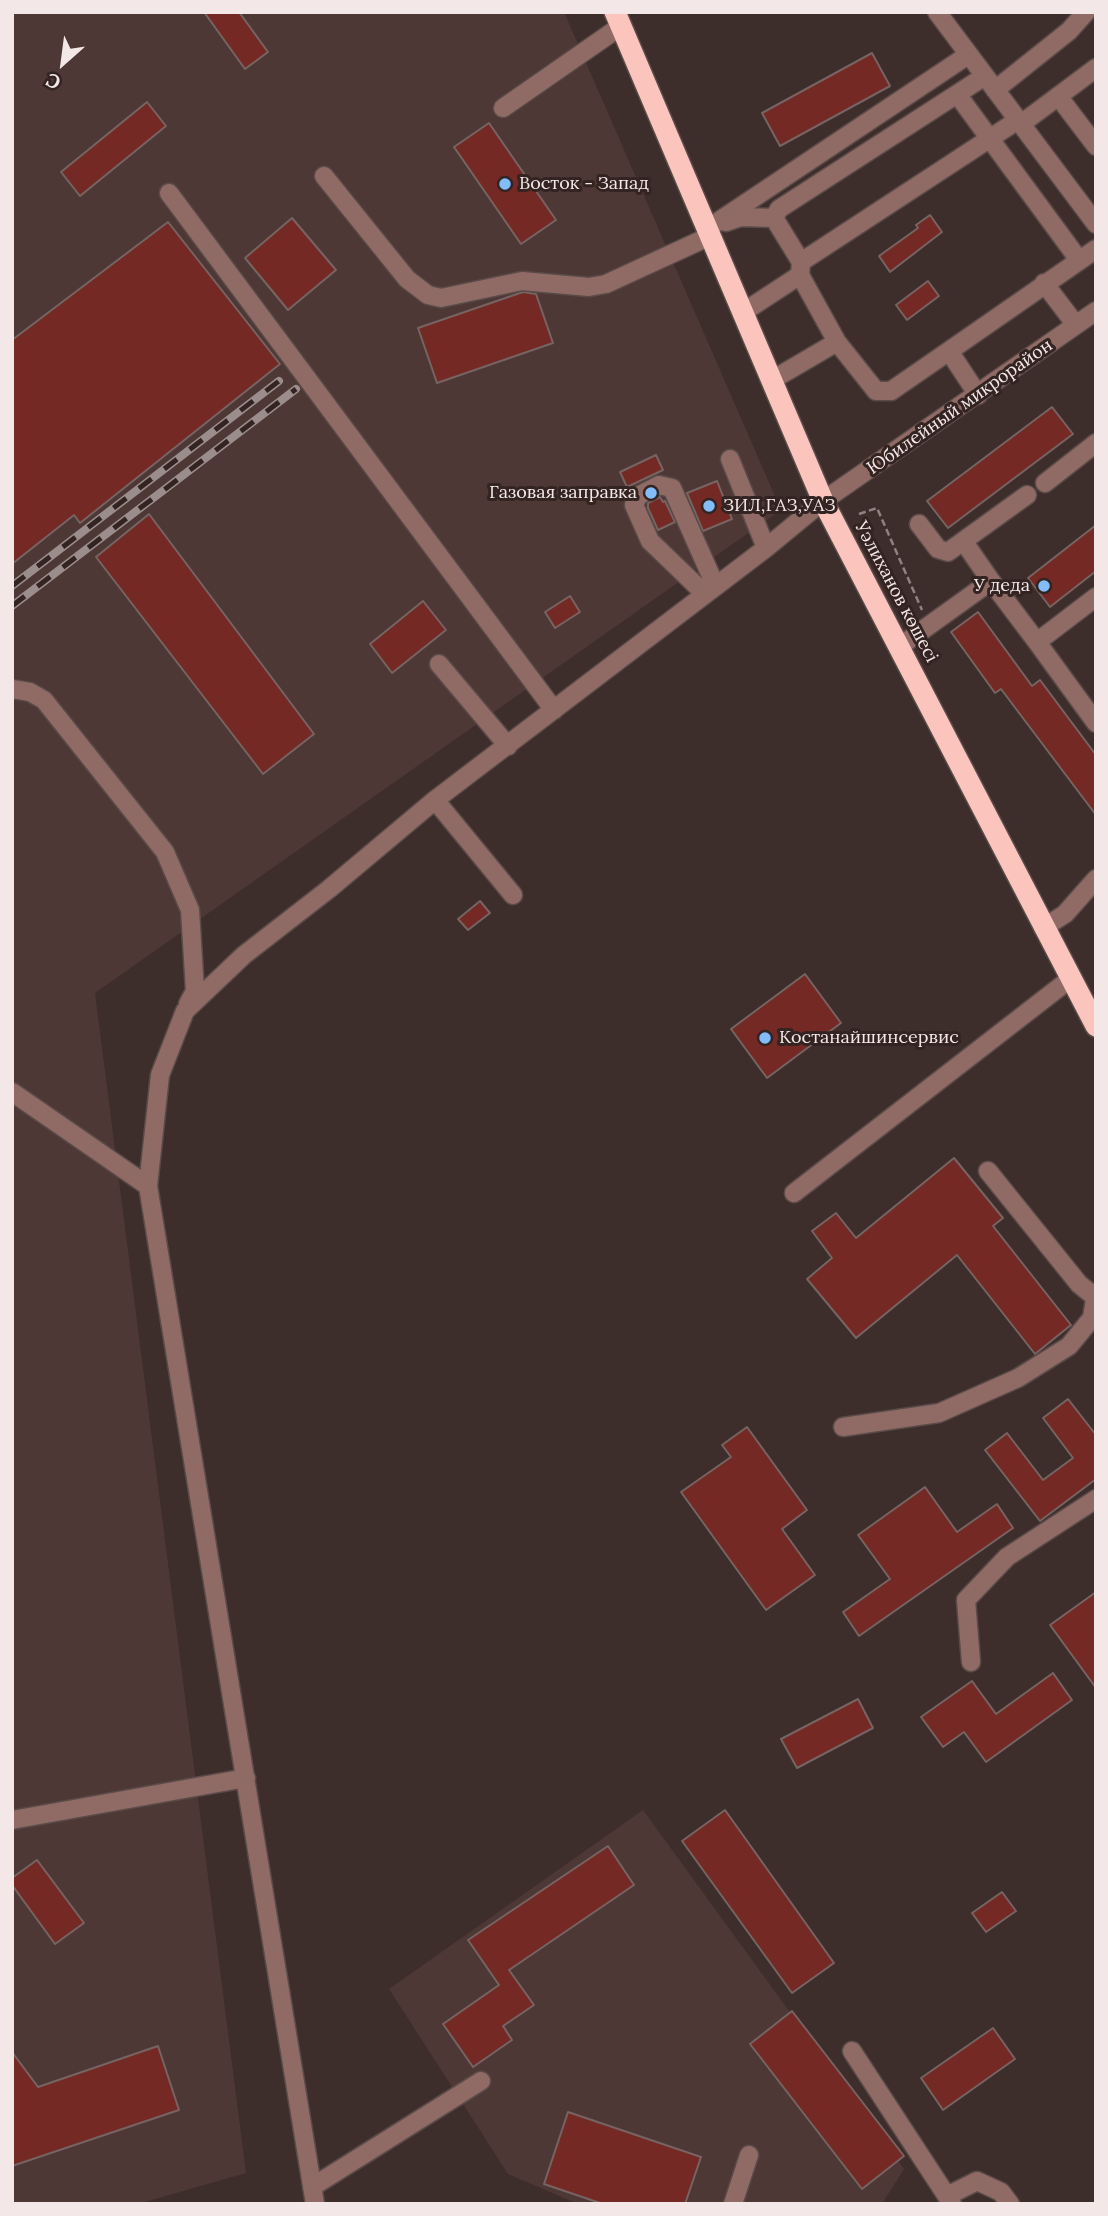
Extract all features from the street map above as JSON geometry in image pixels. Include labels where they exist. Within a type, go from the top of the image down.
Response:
[{"type":"highway","name":"Уәлиханов көшесі","points":[[618,19],[823,501],[1096,1026]]},
{"type":"street","points":[[936,12],[1096,224]]},
{"type":"street","points":[[774,218],[779,209],[957,94],[990,83],[1069,31],[1086,12]]},
{"type":"street","points":[[503,108],[618,19]]},
{"type":"street","points":[[707,233],[968,55]]},
{"type":"street","points":[[742,313],[990,138],[1019,122],[1096,68]]},
{"type":"street","points":[[957,94],[1079,260]]},
{"type":"street","points":[[1058,96],[1096,146]]},
{"type":"street","points":[[324,176],[407,279],[428,295],[441,298],[522,281],[589,287],[606,284],[741,217],[774,218]]},
{"type":"street","points":[[169,192],[554,710]]},
{"type":"street","points":[[774,218],[837,342],[876,391],[891,391],[1096,249]]},
{"type":"street","points":[[1044,283],[1076,326]]},
{"type":"street","name":"Юбилейный микрорайон","points":[[186,1011],[244,955],[329,889],[435,800],[766,548],[823,501],[1096,311]]},
{"type":"street","points":[[772,380],[837,342]]},
{"type":"street","points":[[949,351],[978,395]]},
{"type":"street","points":[[1045,483],[1096,443]]},
{"type":"street","points":[[730,459],[766,548]]},
{"type":"street","points":[[659,485],[672,488],[709,589],[650,541],[634,505],[638,496],[659,485]]},
{"type":"street","points":[[919,524],[942,552],[952,550],[1027,495]]},
{"type":"street","points":[[964,542],[1096,723]]},
{"type":"street","points":[[900,647],[991,581]]},
{"type":"street","points":[[1037,642],[1096,597]]},
{"type":"street","points":[[439,664],[508,746]]},
{"type":"street","points":[[12,689],[30,692],[44,701],[164,852],[190,910],[195,991],[160,1076],[148,1186],[314,2195],[481,2081]]},
{"type":"street","points":[[435,800],[513,895]]},
{"type":"street","points":[[1043,928],[1065,914],[1096,879]]},
{"type":"street","points":[[794,1193],[1070,979]]},
{"type":"street","points":[[12,1092],[148,1186]]},
{"type":"street","points":[[843,1427],[939,1413],[1018,1377],[1069,1346],[1092,1318],[1096,1293],[1090,1293],[1079,1284],[988,1171]]},
{"type":"street","points":[[971,1662],[966,1600],[1007,1557],[1096,1499]]},
{"type":"street","points":[[12,1820],[246,1778]]},
{"type":"street","points":[[852,2051],[950,2200],[976,2181],[1002,2192],[1010,2204]]},
{"type":"street","points":[[733,2204],[749,2155]]},
{"type":"path","points":[[859,514],[877,508],[929,627]]},
{"type":"shaded area","points":[[12,12],[564,12],[781,510],[95,993],[246,2173],[138,2204],[12,2204]]},
{"type":"shaded area","points":[[643,1810],[904,2169],[882,2204],[578,2204],[508,2174],[389,1989]]},
{"type":"building","points":[[204,12],[239,12],[268,52],[245,69]]},
{"type":"building","points":[[872,53],[890,86],[780,146],[762,113]]},
{"type":"building","points":[[147,102],[166,126],[80,196],[61,172]]},
{"type":"building","name":"Восток - Запад","points":[[489,123],[556,220],[521,244],[454,147]]},
{"type":"building","points":[[930,215],[942,232],[890,272],[879,256],[918,228],[916,225]]},
{"type":"building","points":[[292,218],[336,270],[288,310],[245,258]]},
{"type":"building","points":[[168,222],[280,364],[80,523],[74,515],[12,564],[12,340]]},
{"type":"building","points":[[928,281],[939,296],[907,320],[896,305]]},
{"type":"building","points":[[523,292],[536,294],[553,343],[437,383],[418,328]]},
{"type":"building","points":[[1052,407],[1073,434],[948,528],[927,501]]},
{"type":"building","points":[[656,455],[663,470],[627,487],[620,472]]},
{"type":"building","points":[[717,481],[732,519],[703,531],[687,493]]},
{"type":"building","points":[[660,497],[665,501],[675,522],[658,530],[648,503]]},
{"type":"building","points":[[149,514],[314,734],[263,774],[96,557]]},
{"type":"building","points":[[1096,525],[1096,571],[1050,607],[1028,578]]},
{"type":"building","points":[[570,596],[580,612],[555,628],[545,612]]},
{"type":"building","points":[[423,601],[446,630],[392,673],[370,644]]},
{"type":"building","points":[[978,612],[1032,686],[1040,680],[1096,755],[1096,815],[1001,689],[995,693],[951,632]]},
{"type":"building","points":[[480,901],[490,913],[468,930],[458,919]]},
{"type":"building","points":[[805,974],[841,1023],[767,1078],[731,1029]]},
{"type":"building","points":[[954,1158],[1003,1218],[993,1226],[1071,1325],[1035,1354],[957,1255],[856,1338],[807,1279],[832,1258],[812,1231],[836,1213],[856,1238]]},
{"type":"building","points":[[1068,1399],[1096,1435],[1096,1479],[1040,1521],[985,1450],[1007,1433],[1043,1480],[1073,1458],[1043,1418]]},
{"type":"building","points":[[747,1427],[807,1510],[782,1529],[815,1575],[766,1610],[681,1492],[731,1457],[722,1445]]},
{"type":"building","points":[[925,1487],[957,1532],[997,1504],[1013,1528],[859,1636],[843,1612],[890,1579],[858,1535]]},
{"type":"building","points":[[1096,1592],[1096,1688],[1050,1625]]},
{"type":"building","points":[[1053,1673],[1072,1700],[986,1762],[964,1732],[943,1747],[921,1717],[972,1681],[996,1714]]},
{"type":"building","points":[[858,1699],[873,1728],[797,1768],[781,1739]]},
{"type":"building","points":[[725,1810],[834,1963],[792,1993],[682,1841]]},
{"type":"building","points":[[608,1846],[634,1885],[509,1970],[534,2005],[503,2026],[512,2040],[473,2067],[443,2024],[499,1985],[468,1940]]},
{"type":"building","points":[[37,1860],[84,1923],[55,1944],[12,1885],[12,1878]]},
{"type":"building","points":[[1002,1892],[1016,1911],[986,1932],[972,1913]]},
{"type":"building","points":[[792,2011],[904,2156],[862,2189],[750,2044]]},
{"type":"building","points":[[993,2028],[1015,2059],[943,2110],[921,2078]]},
{"type":"building","points":[[158,2046],[179,2110],[12,2166],[12,2052],[38,2087]]},
{"type":"building","points":[[568,2112],[701,2157],[685,2204],[603,2204],[544,2184]]},
{"type":"railway","points":[[12,586],[279,381]]},
{"type":"railway","points":[[12,606],[296,389]]},
{"type":"place","name":"Восток - Запад","points":[[505,184]]},
{"type":"place","name":"Газовая заправка","points":[[651,493]]},
{"type":"place","name":"ЗИЛ,ГАЗ,УАЗ","points":[[709,506]]},
{"type":"place","name":"У деда","points":[[1044,586]]},
{"type":"place","name":"Костанайшинсервис","points":[[765,1038]]}]
